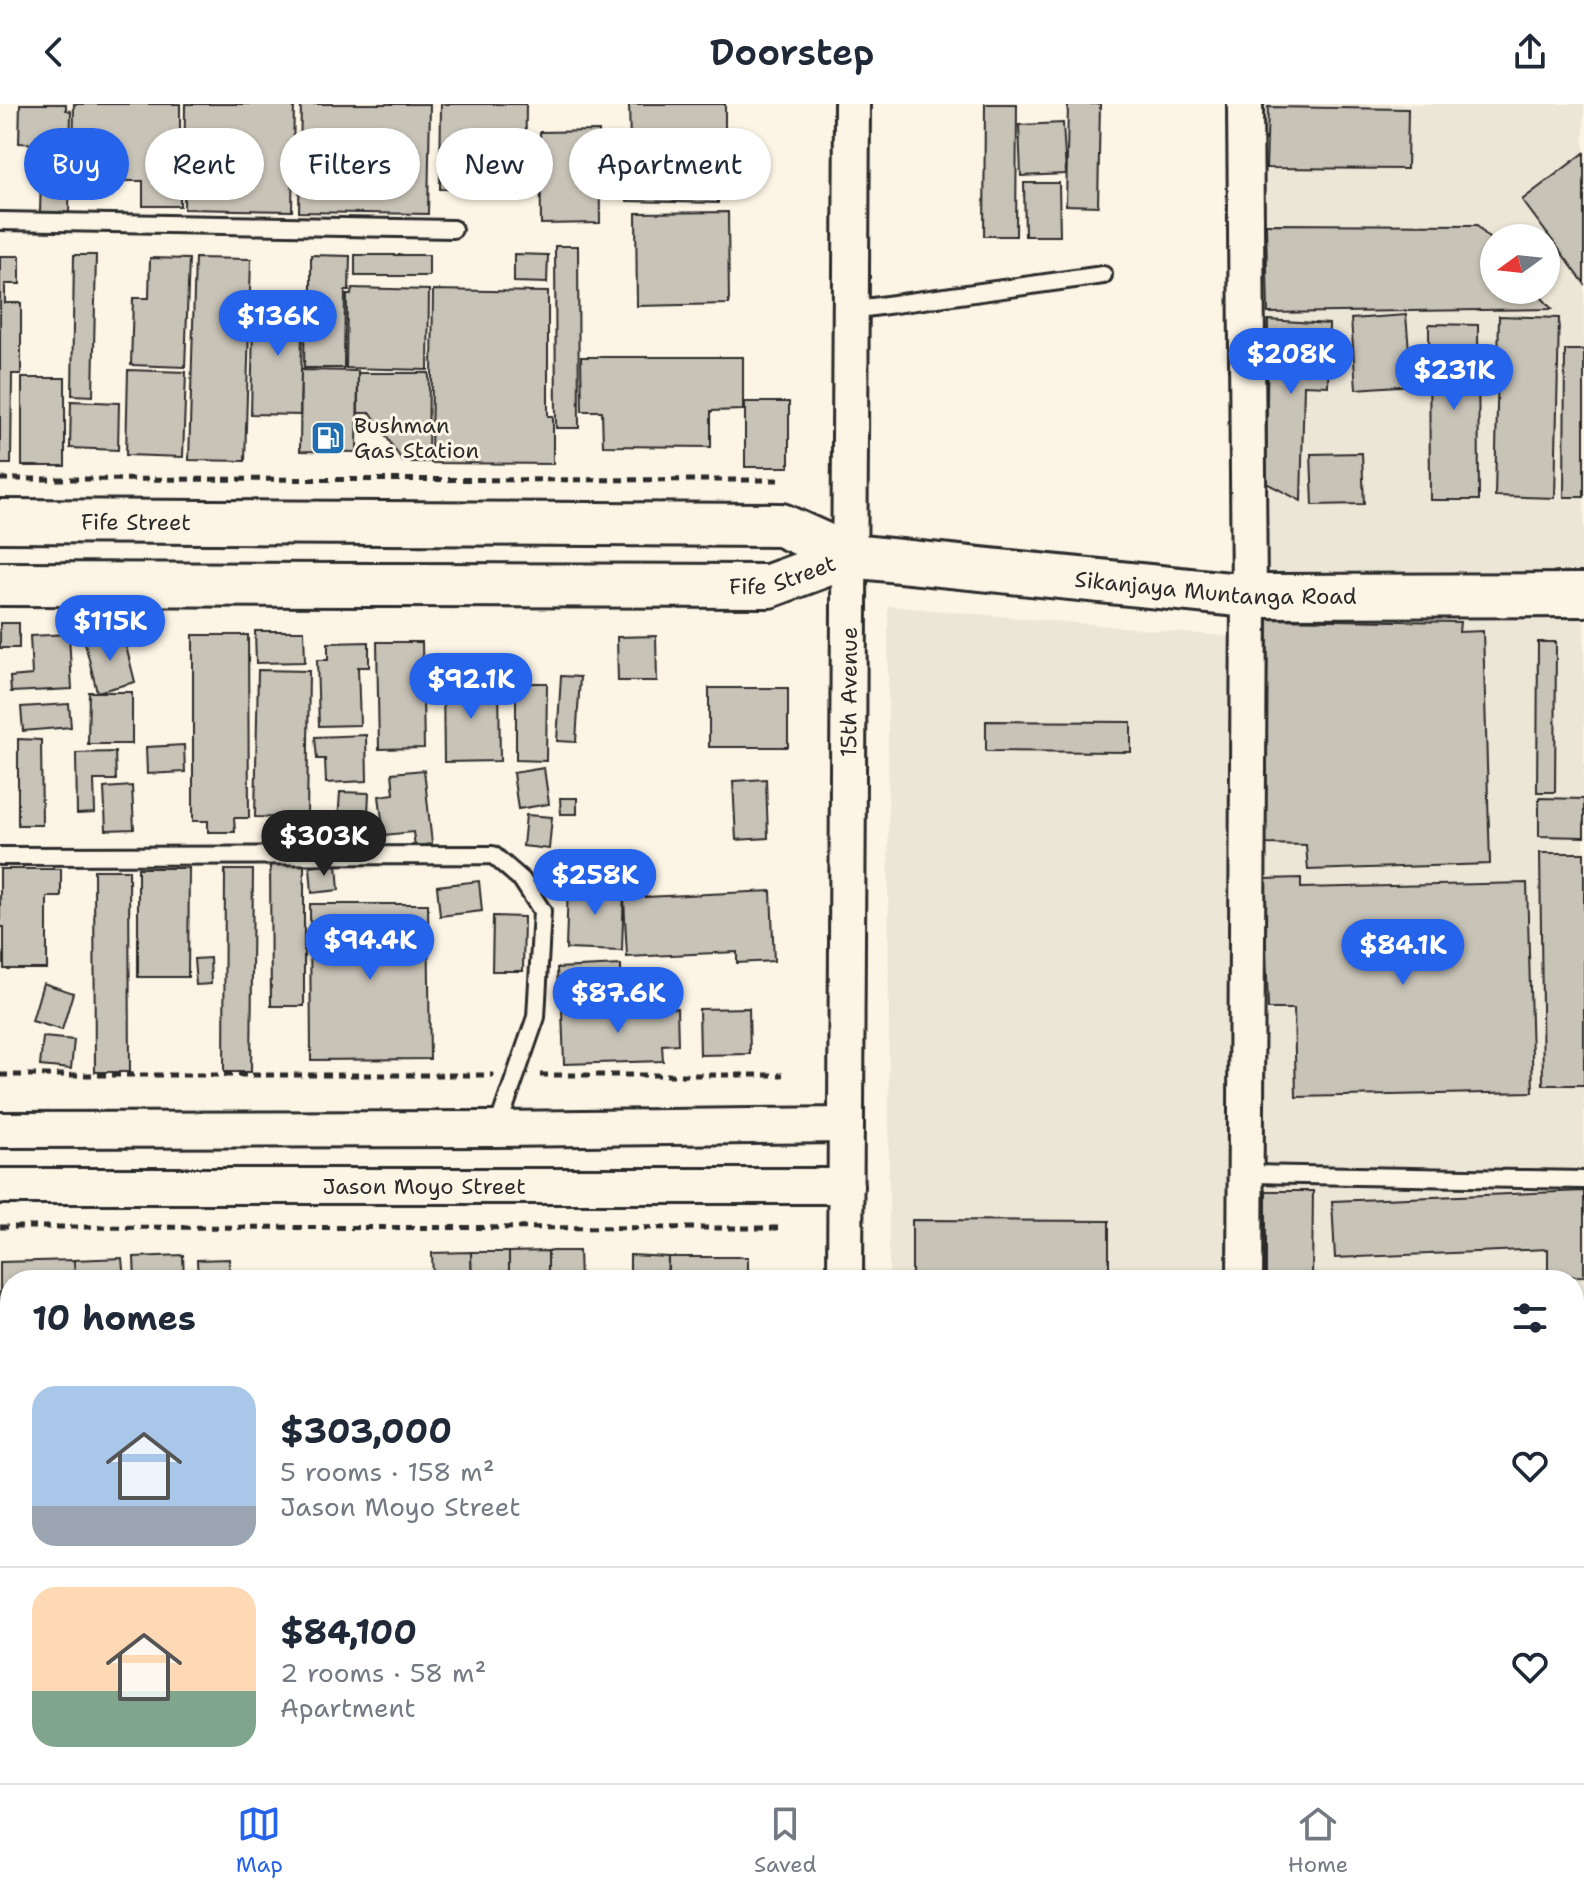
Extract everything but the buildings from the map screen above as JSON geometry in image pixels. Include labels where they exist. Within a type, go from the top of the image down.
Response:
[{"type":"street","name":"15th Avenue","points":[[845,1270],[852,104]]},
{"type":"street","points":[[1245,104],[1249,596],[1245,1270]]},
{"type":"street","name":"Fife Street","points":[[0,521],[781,525],[850,556]]},
{"type":"street","name":"Sikanjaya Muntanga Road","points":[[850,556],[1249,596],[1584,595]]},
{"type":"street","name":"Fife Street","points":[[0,584],[769,586],[850,556]]},
{"type":"street","points":[[0,1130],[846,1125]]},
{"type":"street","name":"Jason Moyo Street","points":[[0,1186],[846,1186]]},
{"type":"lane","points":[[0,221],[453,229]]},
{"type":"lane","points":[[851,310],[1103,275]]},
{"type":"lane","points":[[0,856],[493,855],[522,880],[542,911],[536,1017],[497,1129]]},
{"type":"lane","points":[[1247,1174],[1584,1180]]},
{"type":"path","points":[[0,479],[780,480]]},
{"type":"path","points":[[0,1075],[783,1075]]},
{"type":"path","points":[[0,1227],[781,1228]]},
{"type":"shaded area","points":[[1232,104],[1584,104],[1584,1270],[889,1270],[888,606],[1232,637]]},
{"type":"place","name":"Bushman Gas Station","points":[[328,438]]}]
